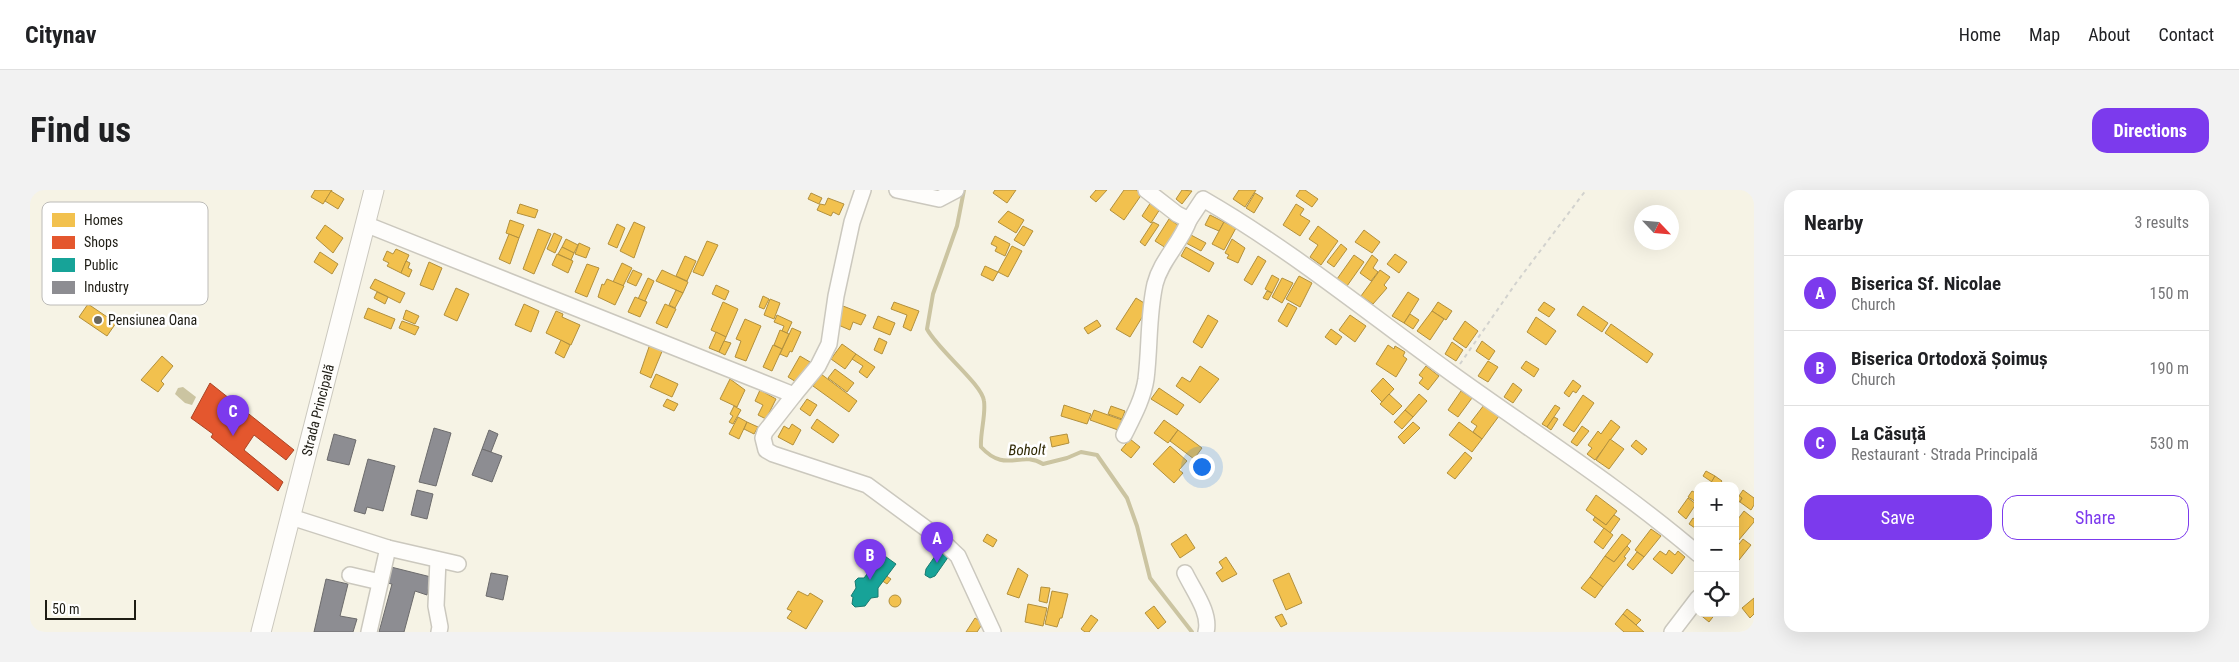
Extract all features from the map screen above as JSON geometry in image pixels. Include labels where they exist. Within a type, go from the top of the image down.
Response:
[{"type":"main road","name":"Strada Principală","points":[[262,632],[374,190]]},
{"type":"street","points":[[863,190],[852,222],[836,296],[829,344],[818,366],[765,432],[763,444],[766,450],[773,454],[867,485],[939,538],[958,556],[993,632]]},
{"type":"street","points":[[897,190],[939,199],[955,191]]},
{"type":"street","points":[[1146,190],[1177,214],[1189,220]]},
{"type":"street","points":[[1124,435],[1141,399],[1146,380],[1149,321],[1156,280],[1186,230],[1189,220],[1206,194],[1453,375],[1632,499],[1694,551]]},
{"type":"street","points":[[365,224],[794,395]]},
{"type":"street","points":[[291,517],[388,548],[458,564]]},
{"type":"street","points":[[369,632],[388,548]]},
{"type":"street","points":[[438,560],[436,606],[439,632]]},
{"type":"street","points":[[1185,573],[1204,612],[1208,626],[1206,632]]},
{"type":"street","points":[[350,575],[380,582]]},
{"type":"street","points":[[1672,632],[1694,603]]},
{"type":"path","points":[[1453,375],[1516,283],[1586,190]]},
{"type":"shaded area","points":[[183,387],[196,397],[192,405],[185,403],[175,394],[178,388]]},
{"type":"building: Homes","points":[[315,190],[332,190],[323,204],[311,197]]},
{"type":"building: Homes","points":[[995,190],[1016,190],[1007,203],[993,193]]},
{"type":"building: Homes","points":[[1096,190],[1107,190],[1096,202],[1090,197]]},
{"type":"building: Homes","points":[[1124,190],[1136,190],[1142,194],[1124,220],[1110,210]]},
{"type":"building: Homes","points":[[1182,190],[1192,191],[1182,204],[1176,199]]},
{"type":"building: Homes","points":[[1239,190],[1256,190],[1245,207],[1233,199]]},
{"type":"building: Homes","points":[[1300,190],[1305,190],[1318,199],[1312,207],[1296,196]]},
{"type":"building: Homes","points":[[331,191],[344,199],[338,209],[325,201]]},
{"type":"building: Homes","points":[[811,193],[822,198],[819,204],[808,199]]},
{"type":"building: Homes","points":[[1255,193],[1263,198],[1254,213],[1246,208]]},
{"type":"building: Homes","points":[[828,198],[844,204],[839,215],[833,212],[831,216],[817,210],[820,204],[825,205]]},
{"type":"building: Homes","points":[[1151,202],[1160,209],[1151,223],[1142,216]]},
{"type":"building: Homes","points":[[520,204],[538,210],[535,218],[517,213]]},
{"type":"building: Homes","points":[[1296,204],[1304,209],[1300,215],[1310,221],[1300,236],[1283,225]]},
{"type":"building: Homes","points":[[1008,211],[1024,220],[1016,233],[998,222]]},
{"type":"building: Homes","points":[[1210,215],[1224,222],[1219,231],[1205,225]]},
{"type":"building: Homes","points":[[1169,219],[1181,227],[1166,248],[1155,241]]},
{"type":"building: Homes","points":[[510,220],[524,225],[519,238],[506,233]]},
{"type":"building: Homes","points":[[634,222],[645,227],[634,258],[620,251]]},
{"type":"building: Homes","points":[[1153,222],[1159,225],[1145,246],[1140,242]]},
{"type":"building: Homes","points":[[1224,222],[1236,228],[1224,250],[1212,244]]},
{"type":"building: Homes","points":[[617,224],[625,228],[617,248],[608,244]]},
{"type":"building: Homes","points":[[325,225],[343,238],[333,253],[316,238]]},
{"type":"building: Homes","points":[[1023,226],[1033,231],[1024,246],[1014,240]]},
{"type":"building: Homes","points":[[1318,226],[1338,241],[1321,265],[1310,257],[1318,245],[1309,239]]},
{"type":"building: Homes","points":[[538,229],[551,234],[534,274],[523,269]]},
{"type":"building: Homes","points":[[1364,230],[1380,242],[1372,253],[1355,242]]},
{"type":"building: Homes","points":[[554,233],[562,237],[555,253],[547,249]]},
{"type":"building: Homes","points":[[509,234],[519,238],[510,264],[499,259]]},
{"type":"building: Homes","points":[[1191,235],[1206,243],[1201,251],[1186,243]]},
{"type":"building: Homes","points":[[995,236],[1010,244],[1005,256],[995,251],[997,247],[991,244]]},
{"type":"building: Homes","points":[[566,239],[578,245],[574,253],[562,247]]},
{"type":"building: Homes","points":[[1232,239],[1245,248],[1238,263],[1227,258],[1229,255],[1225,253]]},
{"type":"building: Homes","points":[[707,241],[718,245],[703,276],[693,272]]},
{"type":"building: Homes","points":[[579,243],[590,248],[586,258],[575,254]]},
{"type":"building: Homes","points":[[1341,244],[1347,249],[1334,267],[1327,262]]},
{"type":"building: Homes","points":[[1012,246],[1022,251],[1008,277],[998,272]]},
{"type":"building: Homes","points":[[562,247],[574,253],[571,260],[558,254]]},
{"type":"building: Homes","points":[[1186,247],[1214,263],[1209,272],[1181,256]]},
{"type":"building: Homes","points":[[396,249],[409,255],[401,273],[387,266],[389,263],[383,260],[387,251],[393,254]]},
{"type":"building: Homes","points":[[320,252],[338,264],[332,274],[314,262]]},
{"type":"building: Homes","points":[[557,254],[573,261],[568,273],[552,265]]},
{"type":"building: Homes","points":[[1395,254],[1407,262],[1399,273],[1387,264]]},
{"type":"building: Homes","points":[[1354,255],[1364,262],[1347,286],[1337,279]]},
{"type":"building: Homes","points":[[1372,255],[1378,260],[1373,268],[1378,272],[1371,281],[1360,273]]},
{"type":"building: Homes","points":[[685,256],[696,261],[687,281],[676,276]]},
{"type":"building: Homes","points":[[1258,256],[1266,261],[1252,285],[1244,280]]},
{"type":"building: Homes","points":[[406,261],[410,263],[408,268],[412,270],[409,277],[401,273]]},
{"type":"building: Homes","points":[[429,262],[442,268],[433,290],[420,285]]},
{"type":"building: Homes","points":[[622,263],[632,268],[623,286],[613,282]]},
{"type":"building: Homes","points":[[587,264],[599,268],[587,297],[575,292]]},
{"type":"building: Homes","points":[[985,266],[998,272],[993,281],[981,275]]},
{"type":"building: Homes","points":[[633,270],[642,274],[636,286],[627,282]]},
{"type":"building: Homes","points":[[662,270],[688,282],[683,293],[656,281]]},
{"type":"building: Homes","points":[[1380,270],[1390,277],[1384,285],[1387,288],[1373,304],[1361,296]]},
{"type":"building: Homes","points":[[1272,275],[1279,279],[1272,293],[1265,289]]},
{"type":"building: Homes","points":[[1299,276],[1312,283],[1300,307],[1286,299]]},
{"type":"building: Homes","points":[[648,278],[654,281],[645,301],[638,299]]},
{"type":"building: Homes","points":[[1282,278],[1293,283],[1282,303],[1272,297]]},
{"type":"building: Homes","points":[[375,279],[405,293],[400,303],[370,288]]},
{"type":"building: Homes","points":[[607,279],[624,286],[615,305],[598,297],[602,284],[604,285]]},
{"type":"building: Homes","points":[[716,285],[729,291],[725,300],[712,294]]},
{"type":"building: Homes","points":[[456,288],[469,294],[457,321],[444,315]]},
{"type":"building: Homes","points":[[676,290],[683,293],[675,308],[669,305]]},
{"type":"building: Homes","points":[[1267,291],[1272,293],[1268,300],[1263,298]]},
{"type":"building: Homes","points":[[377,292],[388,297],[385,304],[374,298]]},
{"type":"building: Homes","points":[[1408,292],[1419,299],[1404,323],[1392,316]]},
{"type":"building: Homes","points":[[763,296],[769,299],[764,309],[759,307]]},
{"type":"building: Homes","points":[[635,297],[647,302],[640,317],[628,312]]},
{"type":"building: Homes","points":[[1136,298],[1149,306],[1130,337],[1116,329]]},
{"type":"building: Homes","points":[[770,299],[780,303],[774,319],[764,315]]},
{"type":"building: Homes","points":[[723,302],[738,309],[726,337],[711,330]]},
{"type":"building: Homes","points":[[894,302],[919,311],[911,331],[903,327],[907,315],[891,309]]},
{"type":"building: Homes","points":[[1438,302],[1452,311],[1446,320],[1432,311]]},
{"type":"building: Homes","points":[[1544,302],[1555,309],[1549,317],[1538,310]]},
{"type":"building: Homes","points":[[1288,303],[1297,308],[1287,327],[1278,321]]},
{"type":"building: Homes","points":[[524,304],[539,311],[531,332],[515,325]]},
{"type":"building: Homes","points":[[665,304],[676,309],[667,328],[656,323]]},
{"type":"building: Homes","name":"Pensiunea Oana","points":[[87,305],[89,305],[116,323],[107,336],[79,317]]},
{"type":"building: Homes","points":[[843,306],[866,315],[861,325],[853,322],[850,330],[836,324]]},
{"type":"building: Homes","points":[[1583,306],[1608,323],[1602,332],[1577,315]]},
{"type":"building: Homes","points":[[368,308],[395,319],[391,329],[364,318]]},
{"type":"building: Homes","points":[[406,310],[419,316],[415,324],[403,319]]},
{"type":"building: Homes","points":[[556,311],[563,314],[562,317],[580,325],[571,345],[546,333]]},
{"type":"building: Homes","points":[[1432,311],[1444,319],[1430,340],[1417,331]]},
{"type":"building: Homes","points":[[1410,314],[1419,320],[1413,329],[1404,323]]},
{"type":"building: Homes","points":[[777,315],[792,322],[787,333],[782,331],[784,326],[774,322]]},
{"type":"building: Homes","points":[[1208,315],[1218,321],[1202,348],[1193,342]]},
{"type":"building: Homes","points":[[1350,315],[1366,326],[1355,342],[1339,330]]},
{"type":"building: Homes","points":[[878,316],[895,323],[890,335],[873,328]]},
{"type":"building: Homes","points":[[1536,317],[1556,331],[1546,345],[1527,332]]},
{"type":"building: Homes","points":[[745,319],[761,326],[746,361],[735,357],[741,341],[736,339]]},
{"type":"building: Homes","points":[[1097,320],[1101,326],[1088,334],[1084,328]]},
{"type":"building: Homes","points":[[402,321],[419,327],[415,335],[399,328]]},
{"type":"building: Homes","points":[[1465,321],[1478,331],[1466,348],[1453,339]]},
{"type":"building: Homes","points":[[1611,324],[1653,354],[1647,363],[1605,333]]},
{"type":"building: Homes","points":[[792,328],[801,332],[792,352],[790,351],[787,357],[780,354]]},
{"type":"building: Homes","points":[[1331,329],[1342,337],[1336,345],[1325,337]]},
{"type":"building: Homes","points":[[780,330],[789,334],[782,349],[774,345]]},
{"type":"building: Homes","points":[[716,332],[726,337],[719,352],[709,348]]},
{"type":"building: Homes","points":[[879,338],[887,342],[882,354],[874,350]]},
{"type":"building: Homes","points":[[561,340],[570,345],[564,358],[555,353]]},
{"type":"building: Homes","points":[[724,341],[731,343],[725,355],[719,352]]},
{"type":"building: Homes","points":[[1482,341],[1495,351],[1489,360],[1476,351]]},
{"type":"building: Homes","points":[[1452,342],[1463,350],[1456,361],[1445,354]]},
{"type":"building: Homes","points":[[650,344],[663,349],[651,378],[640,373]]},
{"type":"building: Homes","points":[[842,344],[856,354],[845,369],[831,359]]},
{"type":"building: Homes","points":[[773,345],[782,349],[772,371],[763,367]]},
{"type":"building: Homes","points":[[1388,345],[1394,349],[1395,346],[1405,352],[1403,356],[1407,359],[1396,377],[1376,364]]},
{"type":"building: Homes","points":[[856,354],[875,367],[867,378],[859,372],[863,366],[852,359]]},
{"type":"building: Homes","points":[[162,356],[173,366],[161,381],[164,384],[158,392],[141,380]]},
{"type":"building: Homes","points":[[800,356],[810,362],[798,383],[788,377]]},
{"type":"building: Homes","points":[[1488,361],[1498,367],[1488,382],[1478,376]]},
{"type":"building: Homes","points":[[1526,361],[1539,369],[1534,377],[1521,368]]},
{"type":"building: Homes","points":[[1200,366],[1219,379],[1200,403],[1176,386],[1182,377],[1190,382]]},
{"type":"building: Homes","points":[[1426,366],[1439,376],[1428,390],[1419,383],[1423,378],[1419,375]]},
{"type":"building: Homes","points":[[835,369],[854,383],[847,392],[828,378]]},
{"type":"building: Homes","points":[[656,374],[678,384],[672,397],[650,387]]},
{"type":"building: Homes","points":[[821,374],[857,401],[849,412],[813,386]]},
{"type":"building: Homes","points":[[1383,378],[1394,389],[1382,402],[1371,391]]},
{"type":"building: Homes","points":[[730,379],[745,390],[737,407],[720,399]]},
{"type":"building: Homes","points":[[1573,380],[1581,386],[1576,393],[1573,391],[1569,397],[1564,393]]},
{"type":"building: Homes","points":[[1513,383],[1522,390],[1513,403],[1504,397]]},
{"type":"building: Homes","points":[[1159,388],[1184,405],[1177,415],[1151,399]]},
{"type":"building: Homes","points":[[760,390],[776,399],[766,419],[758,415],[763,405],[755,401]]},
{"type":"building: Homes","points":[[1461,391],[1472,398],[1458,417],[1448,410]]},
{"type":"building: Homes","points":[[1389,394],[1402,406],[1393,415],[1380,404]]},
{"type":"building: Homes","points":[[1419,394],[1427,401],[1413,417],[1405,410]]},
{"type":"building: Homes","points":[[1583,395],[1594,403],[1574,432],[1563,425]]},
{"type":"building: Homes","points":[[667,399],[678,404],[674,411],[663,406]]},
{"type":"building: Homes","points":[[807,399],[817,405],[810,416],[800,409]]},
{"type":"building: Homes","points":[[1064,405],[1091,414],[1087,424],[1061,416]]},
{"type":"building: Homes","points":[[1484,405],[1499,416],[1482,439],[1473,432],[1477,426],[1471,422]]},
{"type":"building: Homes","points":[[1555,405],[1560,408],[1547,427],[1542,424]]},
{"type":"building: Homes","points":[[734,406],[741,410],[733,424],[729,422],[733,416],[730,414]]},
{"type":"building: Homes","points":[[1111,406],[1125,411],[1122,419],[1108,414]]},
{"type":"building: Homes","points":[[1094,410],[1122,420],[1118,430],[1090,420]]},
{"type":"building: Homes","points":[[1405,410],[1413,417],[1402,429],[1394,422]]},
{"type":"building: Homes","points":[[738,417],[747,422],[739,439],[729,434]]},
{"type":"building: Homes","points":[[1554,417],[1558,419],[1551,430],[1547,427]]},
{"type":"building: Homes","points":[[817,419],[839,435],[833,443],[811,428]]},
{"type":"building: Homes","points":[[1164,420],[1178,430],[1168,443],[1154,433]]},
{"type":"building: Homes","points":[[1611,420],[1620,427],[1595,460],[1587,454],[1592,448],[1588,445],[1598,431],[1601,434]]},
{"type":"building: Homes","points":[[747,422],[758,427],[754,434],[744,429]]},
{"type":"building: Homes","points":[[1413,422],[1420,428],[1404,444],[1398,437]]},
{"type":"building: Homes","points":[[1459,422],[1482,439],[1472,452],[1449,435]]},
{"type":"building: Homes","points":[[792,424],[801,430],[793,445],[778,437],[784,426],[789,429]]},
{"type":"building: Homes","points":[[1582,426],[1589,431],[1577,446],[1571,442]]},
{"type":"building: Homes","points":[[1178,430],[1202,448],[1194,459],[1170,441]]},
{"type":"building: Homes","points":[[1067,434],[1069,443],[1052,447],[1050,437]]},
{"type":"building: Homes","points":[[1130,439],[1140,447],[1131,458],[1121,450]]},
{"type":"building: Homes","points":[[1610,439],[1624,449],[1609,469],[1596,460]]},
{"type":"building: Homes","points":[[1636,440],[1647,449],[1642,455],[1631,446]]},
{"type":"building: Homes","points":[[1170,446],[1187,461],[1179,470],[1183,473],[1174,483],[1153,464]]},
{"type":"building: Homes","points":[[1465,452],[1472,458],[1455,479],[1447,473]]},
{"type":"building: Homes","points":[[1706,471],[1715,476],[1712,482],[1703,476]]},
{"type":"building: Homes","points":[[1715,476],[1722,481],[1721,482],[1711,482]]},
{"type":"building: Homes","points":[[1743,490],[1754,498],[1754,505],[1751,510],[1740,502],[1742,498],[1739,496]]},
{"type":"building: Homes","points":[[1692,491],[1694,492],[1694,501],[1688,497]]},
{"type":"building: Homes","points":[[1596,495],[1617,511],[1606,525],[1586,510]]},
{"type":"building: Homes","points":[[1688,498],[1694,502],[1694,507],[1686,519],[1678,512]]},
{"type":"building: Homes","points":[[1744,511],[1754,519],[1754,522],[1739,540],[1739,527],[1739,518]]},
{"type":"building: Homes","points":[[1614,515],[1620,519],[1610,533],[1593,520],[1595,517],[1606,525]]},
{"type":"building: Homes","points":[[1694,519],[1694,527],[1689,524]]},
{"type":"building: Homes","points":[[1604,528],[1613,535],[1603,549],[1594,542]]},
{"type":"building: Homes","points":[[1651,529],[1661,536],[1644,557],[1635,550]]},
{"type":"building: Homes","points":[[987,534],[997,540],[993,547],[983,541]]},
{"type":"building: Homes","points":[[1186,534],[1195,548],[1180,558],[1171,544]]},
{"type":"building: Homes","points":[[1622,534],[1631,541],[1614,562],[1605,556]]},
{"type":"building: Homes","points":[[1743,539],[1751,545],[1739,560],[1739,544]]},
{"type":"building: Homes","points":[[1627,546],[1630,549],[1624,557],[1626,558],[1603,587],[1590,577],[1605,556],[1614,562]]},
{"type":"building: Homes","points":[[1669,550],[1675,555],[1678,551],[1685,557],[1672,574],[1653,559],[1660,551],[1666,555]]},
{"type":"building: Homes","points":[[1637,552],[1644,557],[1633,570],[1627,565]]},
{"type":"building: Homes","points":[[1226,557],[1237,574],[1222,582],[1216,573],[1223,568],[1219,562]]},
{"type":"building: Homes","points":[[869,563],[875,567],[871,572],[865,568]]},
{"type":"building: Homes","points":[[1018,568],[1028,575],[1019,598],[1007,594]]},
{"type":"building: Homes","points":[[1289,573],[1302,603],[1286,610],[1273,580]]},
{"type":"building: Homes","points":[[885,575],[891,579],[887,584],[881,580]]},
{"type":"building: Homes","points":[[1590,577],[1603,587],[1595,598],[1581,588]]},
{"type":"building: Homes","points":[[865,578],[877,587],[868,598],[856,590]]},
{"type":"building: Homes","points":[[865,582],[869,582],[873,588],[869,594],[865,594],[861,590],[861,586]]},
{"type":"building: Homes","points":[[1041,587],[1050,588],[1047,603],[1039,601]]},
{"type":"building: Homes","points":[[798,591],[808,596],[810,593],[823,601],[806,629],[787,618],[792,611],[787,609]]},
{"type":"building: Homes","points":[[1052,591],[1068,594],[1062,618],[1060,618],[1057,627],[1045,624]]},
{"type":"building: Homes","points":[[893,595],[897,595],[901,601],[897,607],[893,607],[889,603],[889,599]]},
{"type":"building: Homes","points":[[1754,598],[1754,614],[1750,618],[1742,608]]},
{"type":"building: Homes","points":[[1028,604],[1047,608],[1043,626],[1025,622]]},
{"type":"building: Homes","points":[[1154,606],[1166,622],[1158,629],[1145,613]]},
{"type":"building: Homes","points":[[1627,609],[1641,620],[1636,625],[1623,614]]},
{"type":"building: Homes","points":[[1282,614],[1287,624],[1281,627],[1275,617]]},
{"type":"building: Homes","points":[[1623,614],[1644,632],[1624,632],[1615,624]]},
{"type":"building: Homes","points":[[1091,615],[1098,620],[1089,632],[1085,632],[1081,629]]},
{"type":"building: Homes","points":[[1703,617],[1713,617],[1709,622]]},
{"type":"building: Homes","points":[[975,618],[983,623],[977,632],[966,632]]},
{"type":"building: Shops","points":[[210,383],[294,450],[286,460],[254,435],[244,450],[283,482],[278,491],[211,437],[213,434],[191,418]]},
{"type":"building: Public","points":[[940,549],[949,556],[935,576],[930,578],[925,575],[926,569]]},
{"type":"building: Public","points":[[882,554],[896,564],[878,588],[878,597],[871,598],[865,606],[855,607],[852,604],[853,597],[851,596],[856,588],[855,581],[858,578],[864,578]]},
{"type":"building: Industry","points":[[434,428],[451,433],[436,486],[419,482]]},
{"type":"building: Industry","points":[[489,430],[498,434],[491,452],[482,449]]},
{"type":"building: Industry","points":[[334,434],[356,440],[349,465],[327,460]]},
{"type":"building: Industry","points":[[482,449],[502,456],[492,482],[472,475]]},
{"type":"building: Industry","points":[[368,459],[395,466],[383,511],[367,507],[365,514],[354,511]]},
{"type":"building: Industry","points":[[417,490],[433,494],[427,519],[411,515]]},
{"type":"building: Industry","points":[[391,567],[431,577],[427,595],[415,591],[404,632],[379,632],[392,584],[387,583]]},
{"type":"building: Industry","points":[[491,573],[508,576],[503,600],[486,596]]},
{"type":"building: Industry","points":[[326,579],[348,584],[340,616],[357,619],[353,632],[314,632]]},
{"type":"waterway","name":"Boholt","points":[[964,190],[957,226],[933,294],[927,329],[940,347],[968,376],[981,394],[984,401],[981,447],[998,459],[1006,461],[1027,459],[1043,464],[1067,458],[1081,452],[1097,455],[1127,498],[1137,526],[1150,578],[1192,632]]},
{"type":"place","name":"Pensiunea Oana","points":[[98,320]]},
{"type":"place","name":"La Căsuță","points":[[233,436]]},
{"type":"place","name":"Biserica Sf. Nicolae","points":[[937,563]]},
{"type":"place","name":"Biserica Ortodoxă Șoimuș","points":[[870,580]]}]
